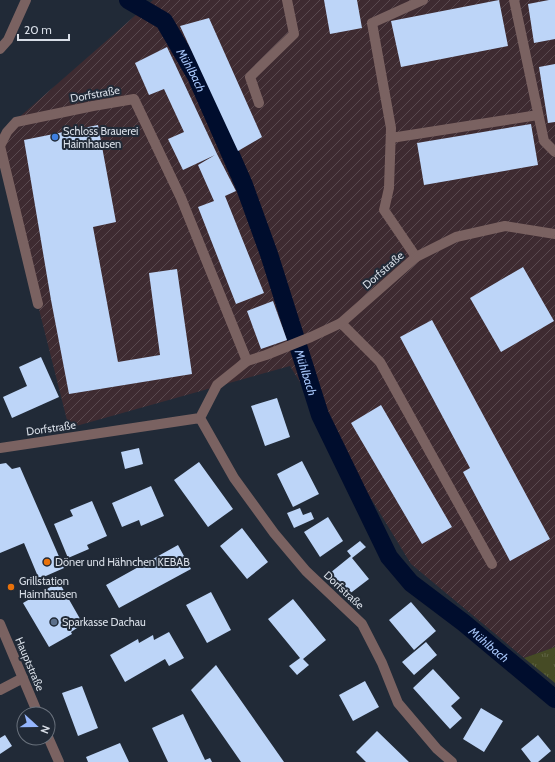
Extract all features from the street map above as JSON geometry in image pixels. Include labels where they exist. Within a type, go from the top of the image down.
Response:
[{"type":"street","points":[[0,49],[8,40],[26,0]]},
{"type":"street","points":[[259,103],[250,77],[294,34],[287,0]]},
{"type":"street","name":"Dorfstraße","points":[[200,418],[217,385],[247,361],[311,337],[341,323],[416,257],[384,210],[389,188],[391,128],[372,23],[423,0]]},
{"type":"street","points":[[514,0],[544,142],[555,152]]},
{"type":"street","name":"Dorfstraße","points":[[38,304],[0,146],[7,132],[16,122],[134,99],[181,198],[247,361]]},
{"type":"street","points":[[391,138],[538,115]]},
{"type":"street","points":[[416,257],[456,237],[505,226],[555,234]]},
{"type":"street","points":[[341,323],[380,362],[492,564]]},
{"type":"street","name":"Dorfstraße","points":[[0,448],[200,418]]},
{"type":"street","name":"Dorfstraße","points":[[200,418],[234,478],[274,533],[306,571],[362,624],[382,663],[398,703],[437,749],[452,762]]},
{"type":"street","name":"Hauptstraße","points":[[0,624],[35,706]]},
{"type":"street","points":[[0,690],[23,678]]},
{"type":"street","points":[[52,746],[59,762]]},
{"type":"shaded area","points":[[153,0],[555,0],[555,647],[524,658],[411,564],[290,366],[69,428],[0,155],[0,134]]},
{"type":"green space","points":[[555,647],[555,683],[524,658]]},
{"type":"building","points":[[324,0],[357,0],[362,28],[330,34]]},
{"type":"building","points":[[499,0],[508,46],[401,67],[391,21]]},
{"type":"building","points":[[555,0],[555,39],[534,43],[528,4]]},
{"type":"building","points":[[209,18],[262,137],[238,151],[180,26]]},
{"type":"building","points":[[167,47],[236,191],[225,196],[264,293],[236,304],[198,207],[214,201],[198,165],[215,155],[183,170],[168,139],[184,132],[164,89],[149,95],[135,63]]},
{"type":"building","points":[[555,64],[555,122],[548,123],[539,67]]},
{"type":"building","points":[[531,124],[538,165],[424,185],[417,143]]},
{"type":"building","points":[[98,125],[116,222],[93,227],[118,362],[160,355],[149,273],[177,269],[192,374],[69,394],[51,300],[24,140]]},
{"type":"building","points":[[523,267],[554,321],[501,352],[470,298]]},
{"type":"building","points":[[273,301],[287,340],[261,349],[247,311]]},
{"type":"building","points":[[432,320],[550,539],[510,561],[463,472],[470,468],[400,337]]},
{"type":"building","points":[[41,357],[59,397],[12,418],[3,397],[27,386],[19,367]]},
{"type":"building","points":[[277,398],[290,437],[265,446],[251,406]]},
{"type":"building","points":[[381,405],[452,527],[422,544],[351,423]]},
{"type":"building","points":[[139,448],[143,464],[125,469],[121,452]]},
{"type":"building","points":[[302,461],[319,494],[293,507],[277,474]]},
{"type":"building","points":[[199,462],[233,509],[208,527],[174,480]]},
{"type":"building","points":[[6,463],[12,469],[20,467],[64,568],[39,579],[24,543],[0,553],[0,464]]},
{"type":"building","points":[[151,486],[164,516],[141,526],[139,520],[122,527],[112,503]]},
{"type":"building","points":[[92,501],[107,536],[87,545],[89,549],[68,558],[54,524],[73,516],[70,510]]},
{"type":"building","points":[[300,508],[303,515],[311,512],[314,519],[294,528],[287,513]]},
{"type":"building","points":[[328,517],[343,541],[320,557],[304,532]]},
{"type":"building","points":[[242,528],[268,562],[247,579],[220,546]]},
{"type":"building","points":[[360,541],[366,547],[352,558],[369,579],[348,595],[330,573],[351,556],[347,551]]},
{"type":"building","points":[[178,545],[191,569],[119,608],[106,585]]},
{"type":"building","points":[[59,582],[83,624],[71,632],[72,634],[49,647],[23,603]]},
{"type":"building","points":[[211,592],[231,630],[207,643],[186,605]]},
{"type":"building","points":[[293,599],[326,640],[303,659],[309,665],[297,675],[289,666],[300,658],[268,619]]},
{"type":"building","points":[[411,602],[436,631],[414,650],[389,620]]},
{"type":"building","points":[[169,632],[184,658],[169,666],[165,659],[125,682],[110,655],[138,639],[139,643],[153,635],[154,640]]},
{"type":"building","points":[[426,642],[437,655],[414,675],[402,662]]},
{"type":"building","points":[[216,665],[284,762],[241,762],[191,690]]},
{"type":"building","points":[[433,669],[460,698],[451,706],[462,718],[450,729],[413,688]]},
{"type":"building","points":[[365,681],[379,707],[353,721],[339,695]]},
{"type":"building","points":[[82,686],[98,728],[78,736],[62,693]]},
{"type":"building","points":[[481,708],[503,721],[484,752],[463,739]]},
{"type":"building","points":[[183,714],[205,760],[210,758],[212,762],[168,762],[152,728]]},
{"type":"building","points":[[377,731],[409,762],[366,762],[356,752]]},
{"type":"building","points":[[5,735],[12,746],[0,754],[0,738]]},
{"type":"building","points":[[538,735],[551,751],[538,762],[531,762],[521,749]]},
{"type":"building","points":[[120,743],[129,762],[88,762],[86,757]]},
{"type":"waterway","name":"Mühlbach","points":[[128,0],[164,21],[196,76],[244,185],[269,254],[320,415],[389,557],[411,583],[464,623],[555,699]]},
{"type":"place","name":"Schloss Brauerei Haimhausen","points":[[55,137]]},
{"type":"place","name":"Döner und Hähnchen KEBAB","points":[[47,562]]},
{"type":"place","name":"Grillstation Haimhausen","points":[[11,587]]},
{"type":"place","name":"Sparkasse Dachau","points":[[54,622]]}]
